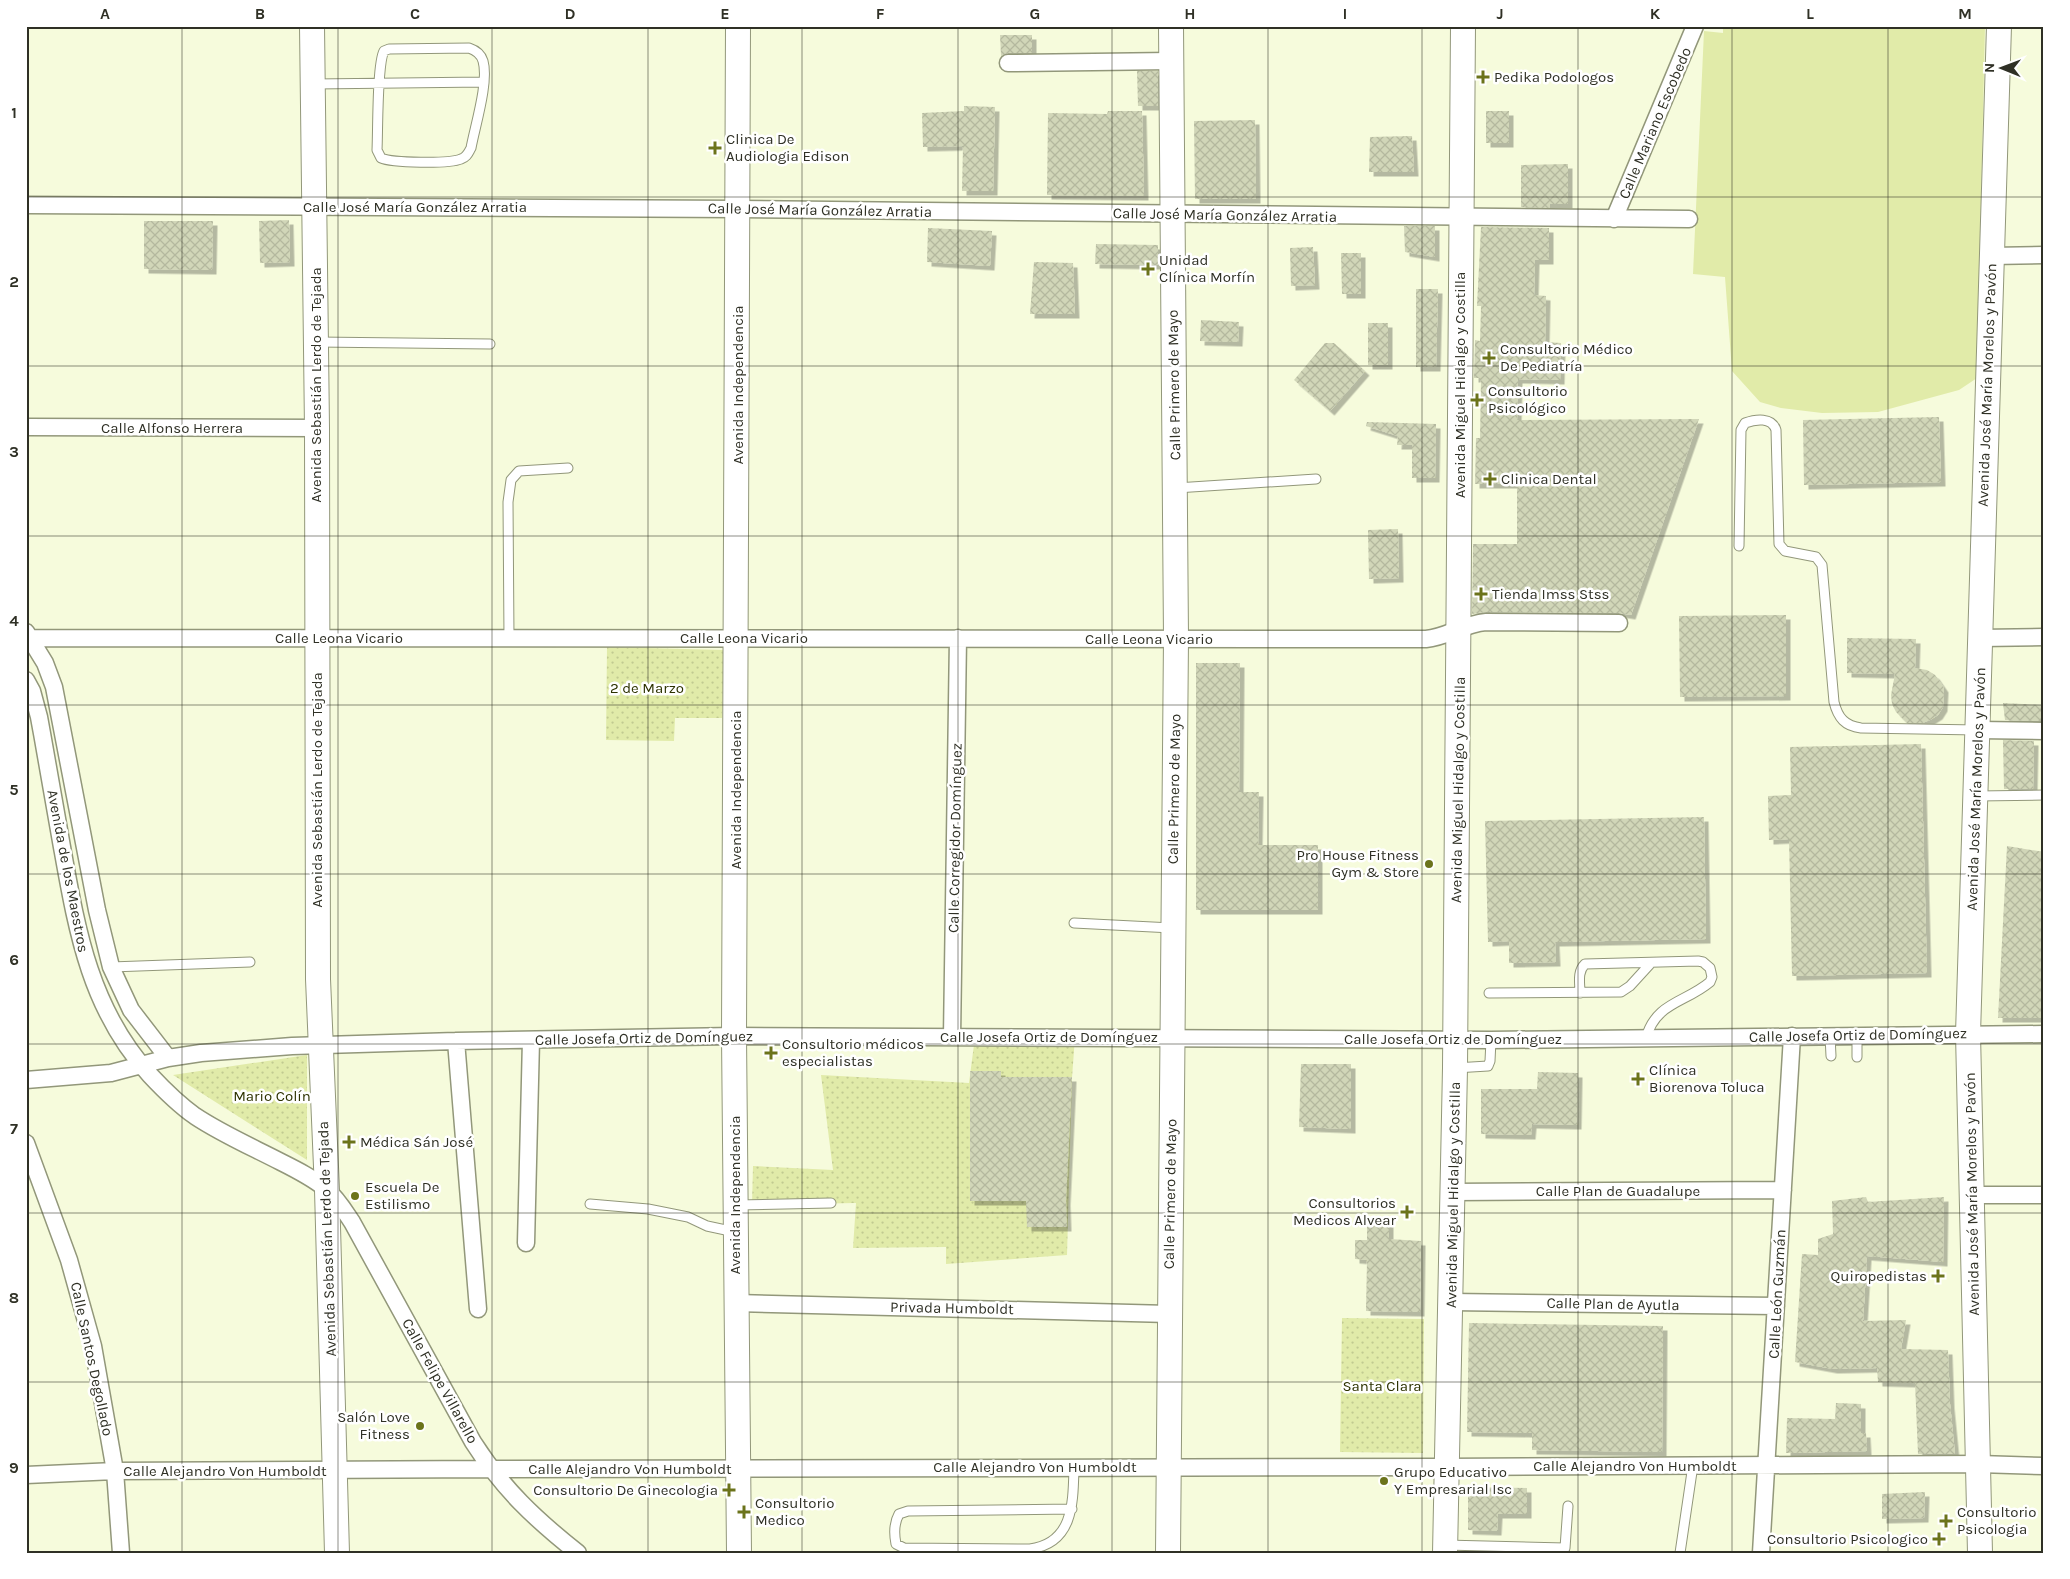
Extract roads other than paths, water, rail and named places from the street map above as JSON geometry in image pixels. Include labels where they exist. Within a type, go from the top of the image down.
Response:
[{"type":"main road","name":"Avenida Sebastián Lerdo de Tejada","points":[[312,26],[317,428],[317,881],[320,1045],[327,1190],[337,1553]]},
{"type":"main road","name":"Avenida Independencia","points":[[738,26],[734,1036],[739,1553]]},
{"type":"main road","name":"Calle Primero de Mayo","points":[[1168,1553],[1176,638],[1170,26]]},
{"type":"main road","name":"Avenida Miguel Hidalgo y Costilla","points":[[1445,1549],[1455,1068],[1460,218],[1463,26]]},
{"type":"main road","name":"Avenida José María Morelos y Pavón","points":[[1980,1553],[1968,1034],[1999,26]]},
{"type":"street","name":"Calle Mariano Escobedo","points":[[1614,219],[1695,26]]},
{"type":"street","points":[[1008,63],[1171,61]]},
{"type":"street","name":"Calle José María González Arratia","points":[[26,205],[738,209],[1689,219]]},
{"type":"street","points":[[1991,256],[2044,255]]},
{"type":"street","name":"Calle Alfonso Herrera","points":[[26,427],[317,428]]},
{"type":"street","name":"Calle Leona Vicario","points":[[28,636],[1426,639],[1437,638],[1472,623],[1619,623]]},
{"type":"street","name":"Avenida de los Maestros","points":[[28,636],[45,663],[54,687],[96,910],[111,967],[131,1010],[168,1058]]},
{"type":"street","points":[[1980,638],[2044,637]]},
{"type":"street","name":"Calle Corregidor Domínguez","points":[[952,1037],[958,638]]},
{"type":"street","name":"Avenida de los Maestros","points":[[26,680],[32,691],[39,716],[72,907],[82,951],[109,1018],[142,1066],[170,1095],[192,1114],[235,1139],[304,1174],[327,1190]]},
{"type":"street","points":[[1978,730],[2044,731]]},
{"type":"street","name":"Calle Josefa Ortiz de Domínguez","points":[[26,1080],[112,1073],[168,1058],[201,1053],[320,1045],[456,1041],[734,1036],[1492,1040],[2044,1034]]},
{"type":"street","name":"Calle León Guzmán","points":[[1761,1553],[1792,1036]]},
{"type":"street","points":[[526,1243],[531,1040]]},
{"type":"street","points":[[456,1041],[478,1309]]},
{"type":"street","name":"Calle Santos Degollado","points":[[26,1143],[70,1260],[95,1356],[115,1471],[121,1553]]},
{"type":"street","name":"Calle Felipe Villarello","points":[[327,1190],[342,1206],[352,1222],[468,1434],[490,1469],[504,1486],[545,1526],[578,1553]]},
{"type":"street","name":"Calle Plan de Guadalupe","points":[[1453,1192],[1783,1190]]},
{"type":"street","points":[[1971,1195],[2044,1195]]},
{"type":"street","name":"Calle Plan de Ayutla","points":[[1451,1302],[1776,1306]]},
{"type":"street","name":"Privada Humboldt","points":[[736,1303],[1169,1314]]},
{"type":"street","name":"Calle Alejandro Von Humboldt","points":[[26,1474],[115,1471],[1168,1466],[1447,1467],[1979,1464],[2044,1466]]},
{"type":"lane","points":[[468,48],[479,54],[483,60],[484,82],[471,148],[467,156],[462,159],[447,161],[395,161],[381,158],[377,150],[380,83],[384,51],[389,49],[468,48]]},
{"type":"lane","points":[[313,84],[484,82]]},
{"type":"lane","points":[[316,342],[490,344]]},
{"type":"lane","points":[[1739,546],[1741,430],[1745,423],[1749,421],[1766,420],[1774,425],[1776,430],[1779,544],[1785,551],[1816,557],[1822,565],[1834,702],[1841,720],[1853,727],[1861,728],[1978,730]]},
{"type":"lane","points":[[509,638],[508,502],[511,480],[519,471],[568,468]]},
{"type":"lane","points":[[1176,488],[1316,479]]},
{"type":"lane","points":[[1976,796],[2044,795]]},
{"type":"lane","points":[[1074,923],[1173,928]]},
{"type":"lane","points":[[111,967],[250,962]]},
{"type":"lane","points":[[1488,993],[1621,992],[1630,986],[1651,962]]},
{"type":"lane","points":[[1580,993],[1581,968],[1585,964],[1703,962],[1710,968],[1712,977],[1710,982],[1656,1015],[1649,1026],[1646,1038]]},
{"type":"lane","points":[[1830,1036],[1831,1056]]},
{"type":"lane","points":[[1857,1036],[1857,1057]]},
{"type":"lane","points":[[1455,1068],[1488,1066],[1492,1040]]},
{"type":"lane","points":[[590,1204],[648,1209],[688,1217],[707,1226],[735,1232]]},
{"type":"lane","points":[[735,1205],[831,1204]]},
{"type":"lane","points":[[1680,1553],[1693,1465]]},
{"type":"lane","points":[[1072,1510],[908,1511],[899,1514],[895,1521],[895,1539],[896,1544],[904,1548],[1044,1548],[1062,1532],[1072,1510],[1074,1467]]},
{"type":"lane","points":[[1445,1549],[1565,1548],[1568,1506]]},
{"type":"place","name":"Pedika Podologos","points":[[1483,77]]},
{"type":"place","name":"Clinica De Audiologia Edison","points":[[715,148]]},
{"type":"place","name":"Unidad Clínica Morfín","points":[[1148,269]]},
{"type":"place","name":"Consultorio Médico De Pediatría","points":[[1489,358]]},
{"type":"place","name":"Consultorio Psicológico","points":[[1477,400]]},
{"type":"place","name":"Clinica Dental","points":[[1490,479]]},
{"type":"place","name":"Tienda Imss Stss","points":[[1481,594]]},
{"type":"place","name":"Pro House Fitness Gym & Store","points":[[1429,864]]},
{"type":"place","name":"Consultorio médicos especialistas","points":[[771,1053]]},
{"type":"place","name":"Clínica Biorenova Toluca","points":[[1638,1079]]},
{"type":"place","name":"Médica Sán José","points":[[349,1142]]},
{"type":"place","name":"Escuela De Estilismo","points":[[355,1196]]},
{"type":"place","name":"Consultorios Medicos Alvear","points":[[1407,1212]]},
{"type":"place","name":"Quiropedistas","points":[[1938,1276]]},
{"type":"place","name":"Salón Love Fitness","points":[[420,1426]]},
{"type":"place","name":"Grupo Educativo Y Empresarial Isc","points":[[1384,1481]]},
{"type":"place","name":"Consultorio De Ginecologia","points":[[729,1490]]},
{"type":"place","name":"Consultorio Medico","points":[[744,1512]]},
{"type":"place","name":"Consultorio Psicologia","points":[[1946,1521]]},
{"type":"place","name":"Consultorio Psicologico","points":[[1939,1539]]},
{"type":"park label","name":"2 de Marzo","points":[[647,688]]},
{"type":"park label","name":"Mario Colín","points":[[272,1096]]},
{"type":"park label","name":"Santa Clara","points":[[1382,1386]]}]
